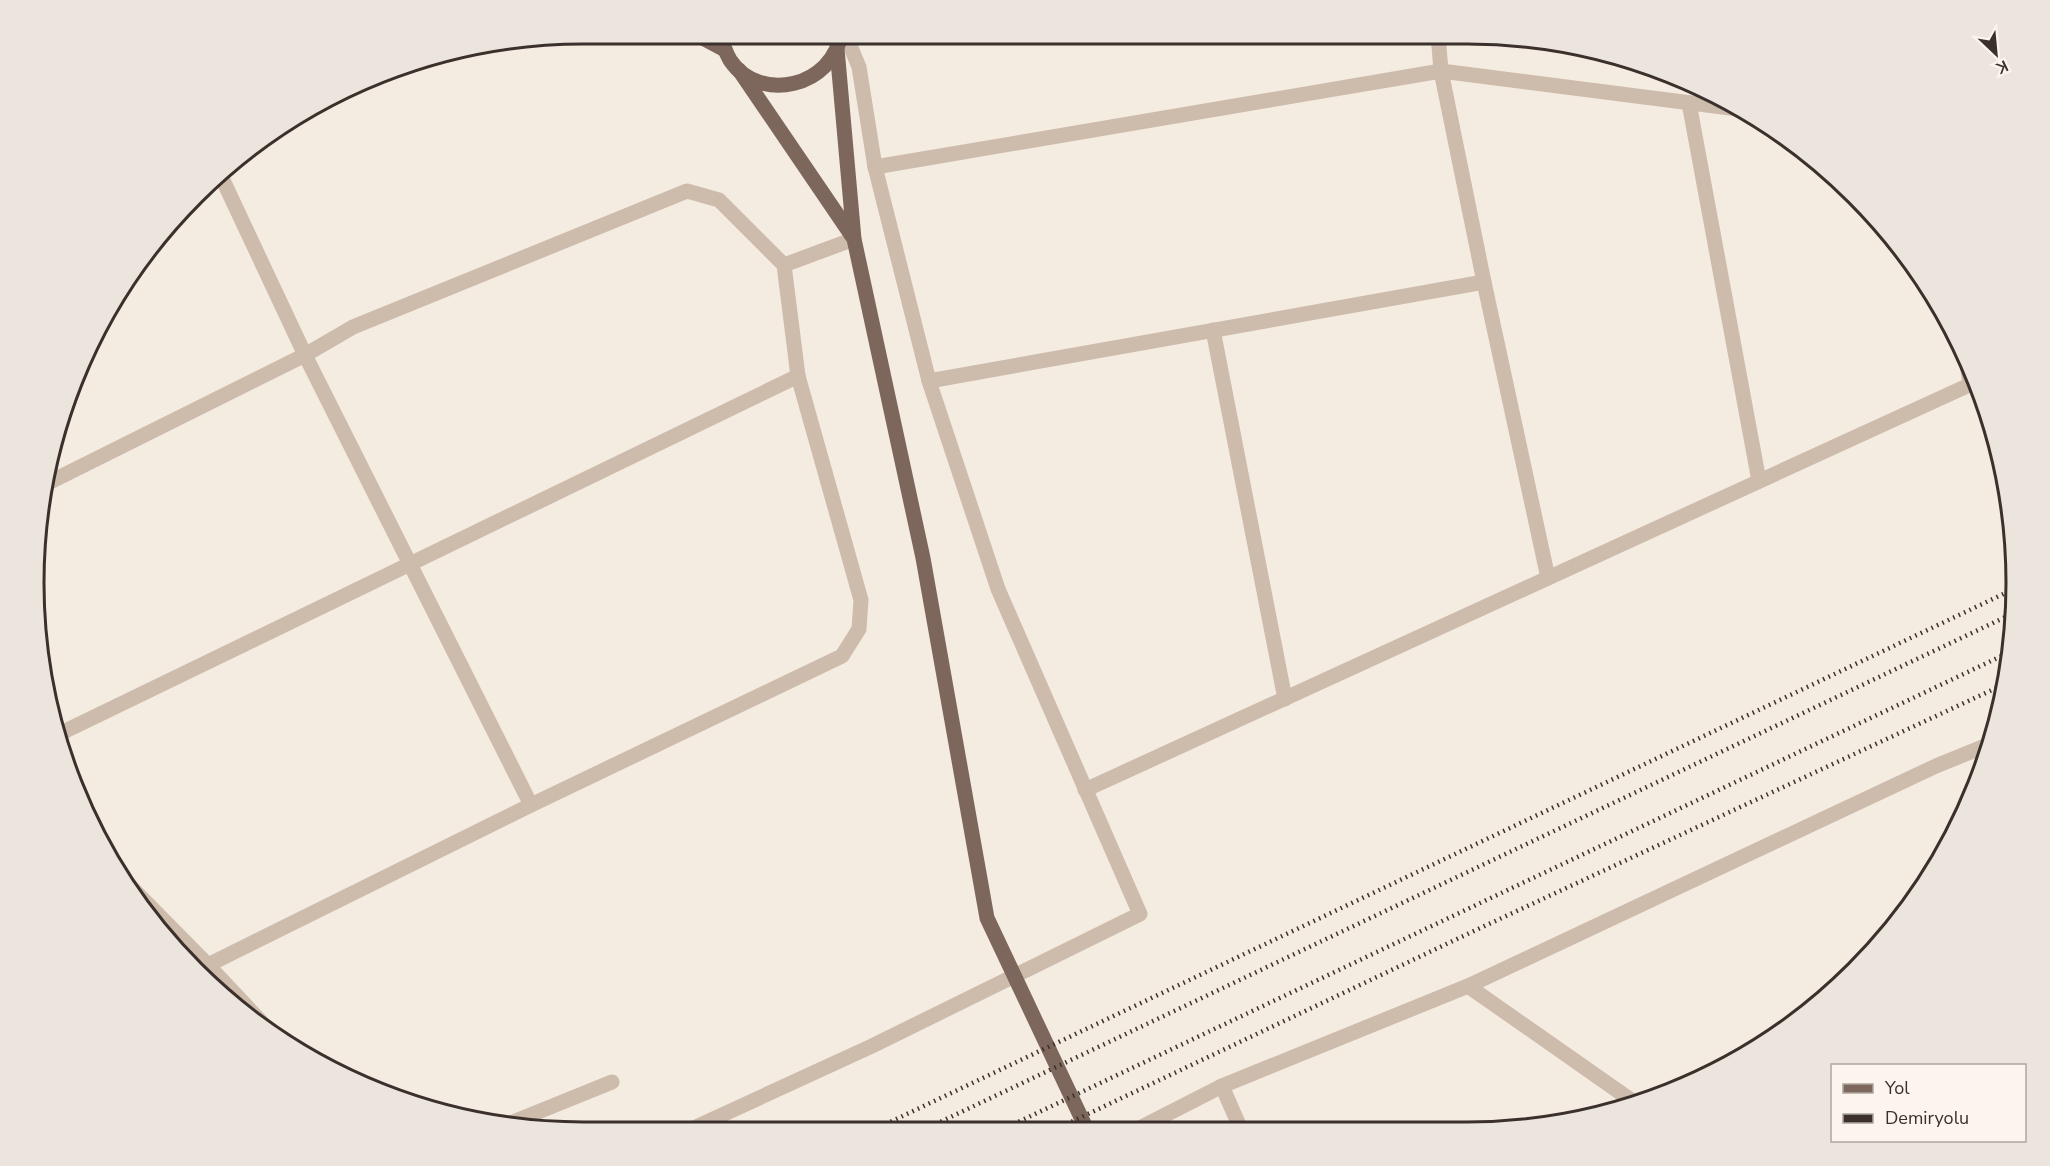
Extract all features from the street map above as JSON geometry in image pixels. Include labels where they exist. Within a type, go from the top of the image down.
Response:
[{"type":"main road","points":[[713,44],[724,50]]},
{"type":"main road","points":[[723,44],[724,50],[854,239]]},
{"type":"main road","points":[[739,70],[753,80],[769,85],[785,86],[802,82],[817,75],[829,63],[838,44]]},
{"type":"main road","points":[[841,44],[854,239],[923,558],[987,918],[1083,1122]]},
{"type":"street","points":[[707,1122],[872,1046],[1140,914],[998,590],[928,381],[875,167],[859,67],[845,44]]},
{"type":"street","points":[[1439,44],[1441,71],[1484,282],[1548,578]]},
{"type":"street","points":[[875,167],[1441,71],[1719,106]]},
{"type":"street","points":[[1689,102],[1759,481]]},
{"type":"street","points":[[223,181],[305,354],[531,805]]},
{"type":"street","points":[[54,480],[305,354],[353,327],[687,191],[719,200],[784,265],[798,376],[861,600],[859,629],[842,656],[531,805],[208,965]]},
{"type":"street","points":[[784,265],[854,239]]},
{"type":"street","points":[[928,381],[1484,282]]},
{"type":"street","points":[[1213,330],[1285,699]]},
{"type":"street","points":[[65,731],[798,376]]},
{"type":"street","points":[[1085,790],[1968,386]]},
{"type":"street","points":[[1151,1122],[1222,1086],[1468,986],[1936,766],[1980,748]]},
{"type":"street","points":[[156,913],[240,999]]},
{"type":"street","points":[[1468,986],[1628,1098]]},
{"type":"street","points":[[521,1119],[612,1082]]},
{"type":"street","points":[[1222,1086],[1238,1122]]},
{"type":"railway","points":[[890,1122],[2006,593]]},
{"type":"railway","points":[[940,1122],[2005,617]]},
{"type":"railway","points":[[1018,1122],[2001,656]]},
{"type":"railway","points":[[1071,1122],[1476,930],[1996,688]]}]
